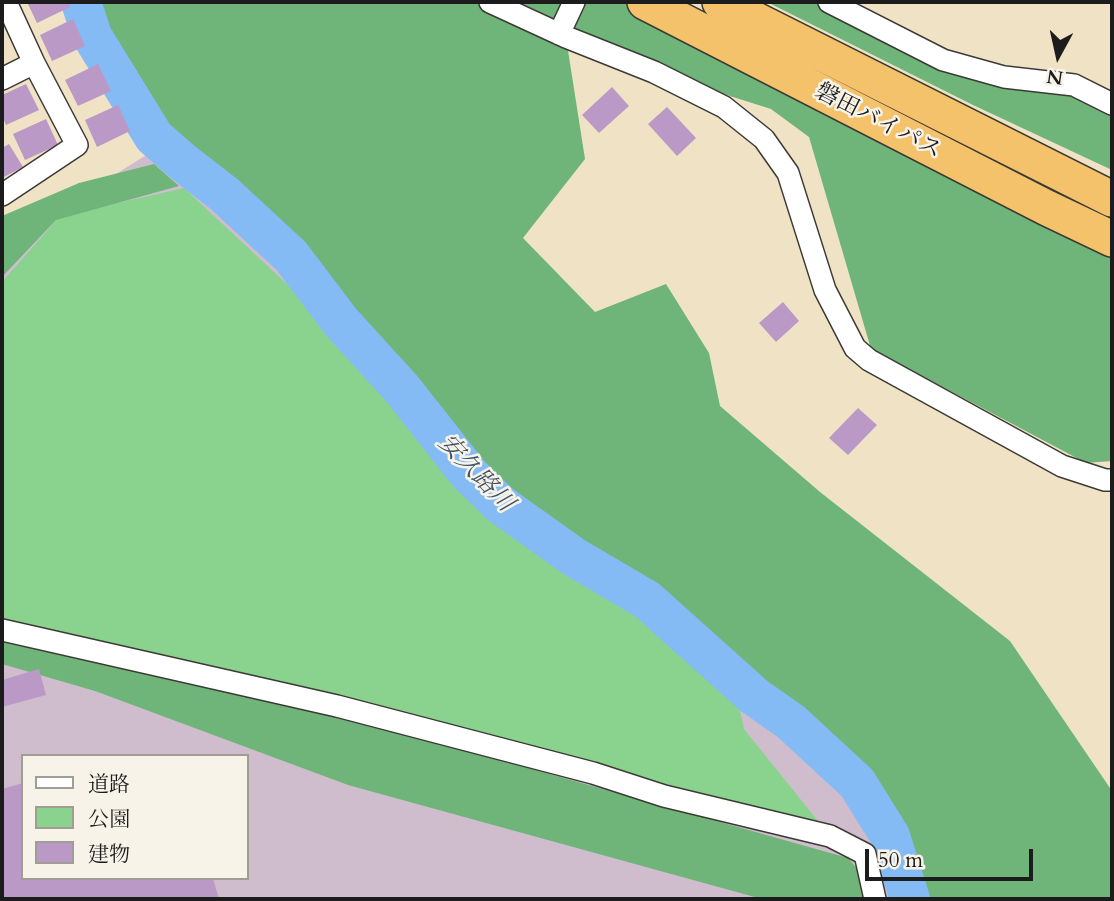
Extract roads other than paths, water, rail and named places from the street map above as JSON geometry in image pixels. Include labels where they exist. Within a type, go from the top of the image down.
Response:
[{"type":"highway","name":"磐田バイパス","points":[[645,2],[1112,239]]},
{"type":"highway","name":"磐田バイパス","points":[[720,2],[1112,199]]},
{"type":"street","points":[[2,195],[77,145],[6,2]]},
{"type":"street","points":[[490,2],[559,34],[654,72],[724,107],[764,139],[788,173],[825,290],[855,348],[869,360],[1062,467],[1112,480]]},
{"type":"street","points":[[559,34],[574,2]]},
{"type":"street","points":[[830,2],[943,60],[1004,77],[1074,85],[1112,104]]},
{"type":"street","points":[[2,79],[34,63]]},
{"type":"street","points":[[2,630],[337,706],[593,773],[664,796],[830,836],[865,855],[875,899]]},
{"type":"waterway","name":"安久路川","points":[[81,2],[92,36],[154,137],[224,194],[291,256],[341,322],[402,389],[469,474],[501,505],[574,557],[647,600],[754,696],[791,722],[857,783],[890,836],[910,899]]}]
